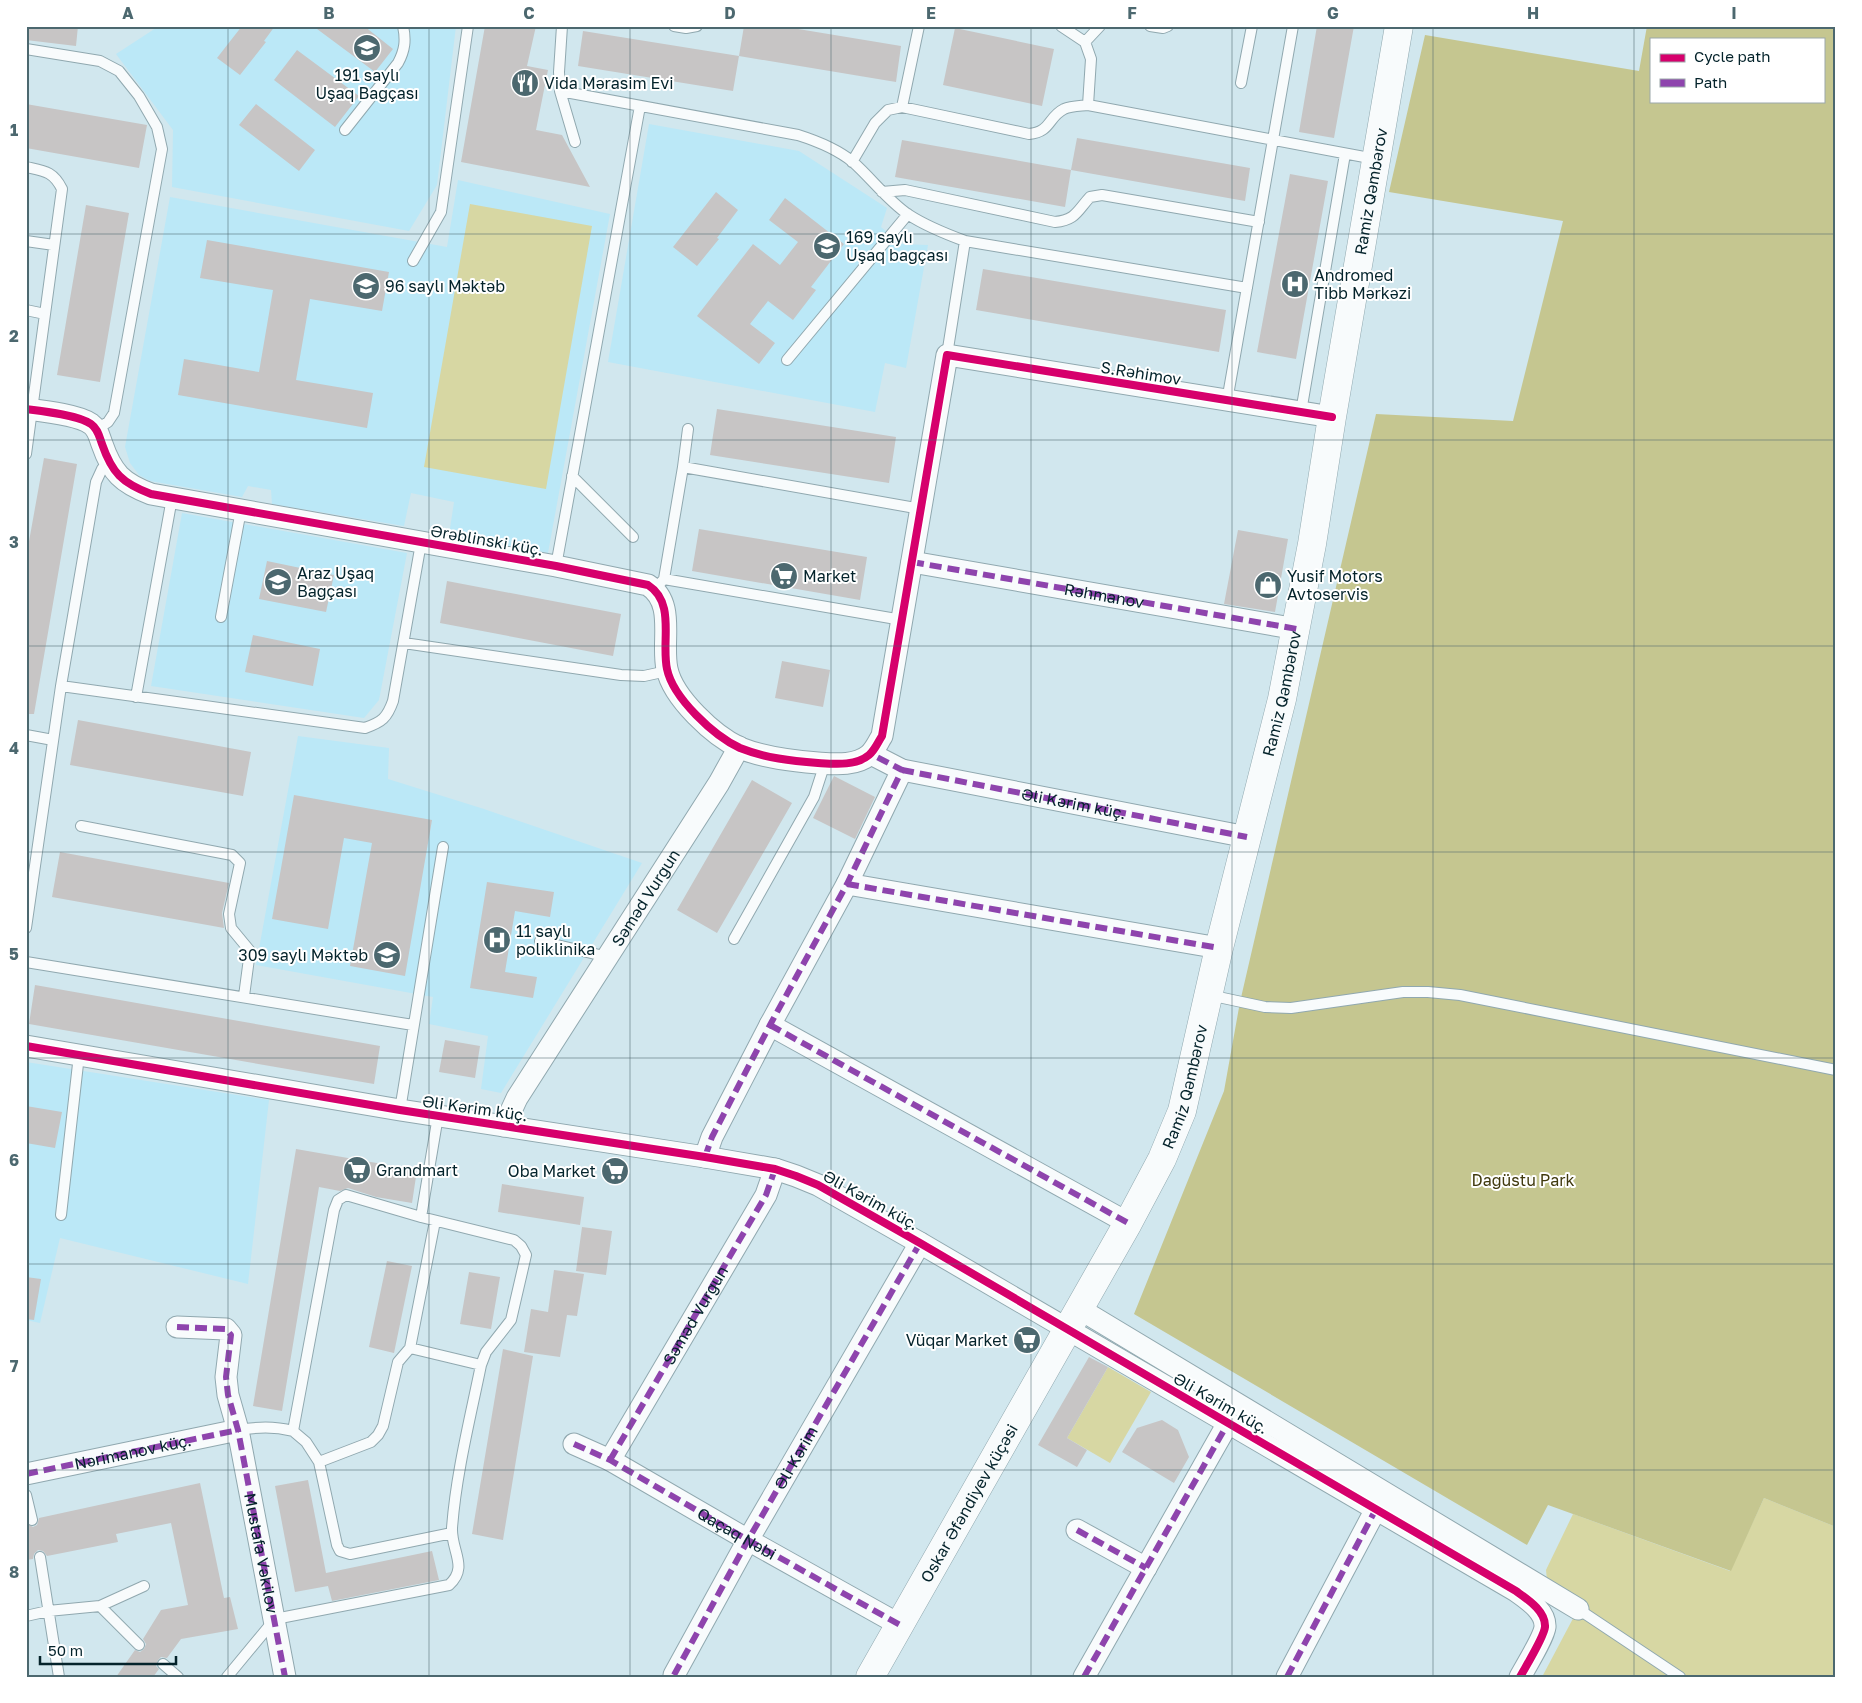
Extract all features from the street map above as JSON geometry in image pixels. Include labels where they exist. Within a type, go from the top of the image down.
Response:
[{"type":"main road","name":"Ramiz Qəmbərov","points":[[1072,1318],[1128,1223],[1162,1159],[1176,1129],[1190,1083],[1219,948],[1282,699],[1312,544],[1399,26]]},
{"type":"main road","name":"Oskar Əfəndiyev küçəsi","points":[[870,1677],[1072,1318]]},
{"type":"street","points":[[660,584],[665,606],[665,660],[672,685],[691,710],[715,731],[739,747],[766,756],[793,761],[847,763],[860,761],[871,754],[882,736],[947,355]]},
{"type":"street","name":"S.Rəhimov","points":[[947,355],[1332,417]]},
{"type":"street","points":[[30,409],[81,419],[90,422],[97,429]]},
{"type":"street","name":"Ərəblinski küç.","points":[[97,429],[108,462],[114,471],[123,480],[138,489],[172,498],[556,566],[648,585],[660,584]]},
{"type":"street","name":"Rəhmanov","points":[[912,562],[1296,628]]},
{"type":"street","name":"Səməd Vurğun","points":[[504,1126],[517,1098],[719,783],[739,747]]},
{"type":"street","name":"Əli Kərim küç.","points":[[871,754],[902,770],[1247,837]]},
{"type":"street","points":[[705,1157],[712,1138],[770,1026],[847,884],[902,770]]},
{"type":"street","points":[[847,884],[1219,948]]},
{"type":"street","points":[[770,1026],[1128,1223]]},
{"type":"street","name":"Əli Kərim küç.","points":[[26,1046],[400,1110],[775,1169],[818,1185],[920,1243],[1072,1318],[1228,1423],[1516,1591],[1538,1609],[1544,1618],[1545,1627],[1520,1677]]},
{"type":"street","name":"Səməd Vurğun","points":[[610,1460],[766,1195],[775,1169]]},
{"type":"street","name":"Əli Kərim","points":[[674,1675],[748,1540],[920,1243]]},
{"type":"street","points":[[1072,1318],[1578,1609]]},
{"type":"street","name":"Mustafa Vəkilov","points":[[178,1327],[226,1329],[231,1336],[226,1377],[228,1396],[238,1430],[285,1677]]},
{"type":"street","points":[[1084,1677],[1228,1423]]},
{"type":"street","name":"Nərimanov küç.","points":[[26,1474],[238,1430]]},
{"type":"street","name":"Qaçaq Nəbi","points":[[574,1444],[610,1460],[900,1625]]},
{"type":"street","points":[[1287,1677],[1376,1509]]},
{"type":"street","points":[[1077,1530],[1146,1568]]},
{"type":"lane","points":[[345,130],[398,62],[406,41],[403,26]]},
{"type":"lane","points":[[413,260],[441,212],[468,26]]},
{"type":"lane","points":[[562,26],[559,72],[560,91],[575,142]]},
{"type":"lane","points":[[674,26],[686,28],[696,26]]},
{"type":"lane","points":[[902,107],[919,26]]},
{"type":"lane","points":[[1061,26],[1085,42],[1090,59],[1088,104]]},
{"type":"lane","points":[[1085,42],[1100,26]]},
{"type":"lane","points":[[1150,26],[1163,28],[1168,26]]},
{"type":"lane","points":[[1241,83],[1252,26]]},
{"type":"lane","points":[[1227,401],[1294,26]]},
{"type":"lane","points":[[26,48],[100,61],[119,72],[139,96],[157,127],[162,149],[114,413],[108,422],[97,429]]},
{"type":"lane","points":[[560,91],[798,135],[819,142],[852,162],[882,192],[908,214],[946,234],[965,241],[1247,288]]},
{"type":"lane","points":[[852,162],[875,123],[888,110],[902,107],[1029,134],[1039,133],[1063,109],[1088,104],[1376,159]]},
{"type":"lane","points":[[556,566],[640,106]]},
{"type":"lane","points":[[1301,412],[1344,154]]},
{"type":"lane","points":[[26,167],[47,172],[57,179],[62,189],[30,409],[26,454]]},
{"type":"lane","points":[[882,192],[905,190],[1055,222],[1066,221],[1074,217],[1090,197],[1102,195],[1259,222]]},
{"type":"lane","points":[[787,360],[908,214]]},
{"type":"lane","points":[[26,241],[54,245]]},
{"type":"lane","points":[[947,355],[965,241]]},
{"type":"lane","points":[[26,310],[45,314]]},
{"type":"lane","points":[[688,429],[683,467],[660,584],[902,620]]},
{"type":"lane","points":[[26,928],[53,740],[96,482],[102,468],[108,462]]},
{"type":"lane","points":[[683,467],[921,509]]},
{"type":"lane","points":[[572,476],[633,537]]},
{"type":"lane","points":[[136,697],[172,498]]},
{"type":"lane","points":[[221,617],[241,510]]},
{"type":"lane","points":[[62,686],[365,728],[378,723],[388,715],[393,701],[421,543]]},
{"type":"lane","points":[[404,644],[621,675],[644,676],[668,672]]},
{"type":"lane","points":[[26,735],[53,740]]},
{"type":"lane","points":[[734,939],[814,797],[825,763]]},
{"type":"lane","points":[[81,826],[232,856],[240,863],[229,914],[232,928],[250,951],[244,996]]},
{"type":"lane","points":[[400,1110],[443,847]]},
{"type":"lane","points":[[540,941],[608,956]]},
{"type":"lane","points":[[26,962],[413,1025]]},
{"type":"lane","points":[[1209,994],[1266,1007],[1291,1008],[1403,992],[1460,995],[1836,1070]]},
{"type":"lane","points":[[61,1215],[79,1055]]},
{"type":"lane","points":[[421,1217],[438,1116]]},
{"type":"lane","points":[[227,1677],[275,1619],[449,1585],[456,1578],[460,1568],[452,1533],[454,1505],[481,1365],[486,1352],[511,1320],[526,1255],[521,1246],[514,1240],[421,1217],[346,1195],[338,1200],[334,1210],[293,1431]]},
{"type":"lane","points":[[318,1462],[371,1442],[383,1426],[398,1362],[410,1348],[436,1221]]},
{"type":"lane","points":[[410,1348],[481,1365]]},
{"type":"lane","points":[[238,1430],[260,1426],[276,1427],[293,1431],[306,1442],[318,1462],[340,1551],[350,1554],[452,1533]]},
{"type":"lane","points":[[26,1495],[32,1520]]},
{"type":"lane","points":[[40,1557],[59,1677]]},
{"type":"lane","points":[[26,1616],[48,1611],[100,1606],[144,1586]]},
{"type":"lane","points":[[100,1606],[139,1644]]},
{"type":"lane","points":[[1578,1609],[1680,1677]]},
{"type":"lane","points":[[162,1664],[178,1677]]},
{"type":"shaded area","points":[[159,26],[456,26],[437,185],[409,231],[172,187],[173,130],[116,54]]},
{"type":"shaded area","points":[[649,124],[799,151],[887,208],[881,227],[901,244],[928,245],[906,368],[885,363],[875,412],[608,362]]},
{"type":"shaded area","points":[[458,180],[610,214],[548,553],[449,535],[454,502],[411,493],[404,526],[272,504],[271,490],[248,486],[242,497],[150,481],[139,475],[130,463],[125,447],[170,197],[447,247]]},
{"type":"shaded area","points":[[182,513],[407,553],[379,700],[364,718],[151,686]]},
{"type":"shaded area","points":[[298,736],[389,748],[388,779],[484,809],[642,863],[501,1093],[481,1089],[488,1036],[429,1024],[433,997],[256,965]]},
{"type":"shaded area","points":[[26,1062],[269,1100],[248,1284],[60,1238],[40,1323],[26,1320]]},
{"type":"green space","name":"Dağüstu Park","points":[[1647,26],[1836,26],[1836,1527],[1764,1498],[1731,1571],[1548,1505],[1527,1545],[1134,1314],[1224,1091],[1240,1002],[1376,414],[1513,421],[1563,221],[1389,192],[1425,35],[1639,71]]},
{"type":"green space","points":[[470,204],[592,226],[546,489],[424,467]]},
{"type":"green space","points":[[1108,1367],[1151,1392],[1110,1463],[1067,1438]]},
{"type":"green space","points":[[1764,1498],[1836,1527],[1836,1677],[1542,1677],[1578,1609],[1547,1580],[1546,1570],[1573,1514],[1730,1571]]},
{"type":"building","points":[[26,26],[78,26],[76,46],[26,40]]},
{"type":"building","points":[[242,26],[275,26],[264,41],[266,42],[240,75],[217,58]]},
{"type":"building","points":[[313,26],[364,26],[393,49],[375,72]]},
{"type":"building","points":[[485,26],[536,26],[527,66],[548,70],[536,130],[562,135],[590,187],[461,162]]},
{"type":"building","points":[[744,26],[780,26],[901,46],[896,82],[739,56]]},
{"type":"building","points":[[1317,26],[1354,26],[1334,138],[1299,132]]},
{"type":"building","points":[[955,28],[1054,49],[1042,106],[943,85]]},
{"type":"building","points":[[583,31],[739,56],[733,91],[578,66]]},
{"type":"building","points":[[297,50],[359,96],[335,127],[274,80]]},
{"type":"building","points":[[26,104],[147,125],[139,168],[26,148]]},
{"type":"building","points":[[256,104],[315,150],[299,171],[239,125]]},
{"type":"building","points":[[1077,138],[1250,168],[1245,201],[1071,170]]},
{"type":"building","points":[[902,140],[1071,170],[1065,207],[895,177]]},
{"type":"building","points":[[1290,174],[1328,181],[1296,359],[1257,352]]},
{"type":"building","points":[[716,192],[738,210],[717,238],[719,239],[697,266],[673,247]]},
{"type":"building","points":[[785,198],[844,244],[811,287],[816,290],[793,320],[768,301],[750,324],[775,343],[759,364],[697,316],[753,244],[780,265],[798,242],[769,220]]},
{"type":"building","points":[[86,205],[129,213],[100,382],[57,375]]},
{"type":"building","points":[[207,240],[389,272],[382,311],[310,299],[296,380],[373,393],[367,428],[178,395],[184,359],[259,372],[273,290],[200,278]]},
{"type":"building","points":[[983,269],[1226,310],[1219,352],[976,310]]},
{"type":"building","points":[[717,409],[896,437],[889,483],[710,455]]},
{"type":"building","points":[[44,458],[77,464],[34,714],[26,714],[26,558]]},
{"type":"building","points":[[699,529],[867,557],[860,600],[692,571]]},
{"type":"building","points":[[1238,530],[1288,539],[1275,612],[1224,604]]},
{"type":"building","points":[[267,561],[334,575],[326,612],[259,599]]},
{"type":"building","points":[[447,581],[621,614],[613,656],[440,623]]},
{"type":"building","points":[[253,635],[320,649],[313,686],[245,672]]},
{"type":"building","points":[[782,661],[830,670],[823,707],[775,698]]},
{"type":"building","points":[[78,720],[251,752],[243,796],[70,765]]},
{"type":"building","points":[[834,776],[875,797],[855,839],[813,818]]},
{"type":"building","points":[[752,780],[792,803],[717,933],[677,910]]},
{"type":"building","points":[[294,795],[432,820],[405,976],[350,966],[372,843],[344,838],[328,929],[272,919]]},
{"type":"building","points":[[60,852],[229,883],[222,913],[224,928],[52,897]]},
{"type":"building","points":[[487,882],[554,892],[550,917],[515,911],[505,972],[537,977],[533,998],[470,988]]},
{"type":"building","points":[[35,985],[380,1046],[374,1084],[29,1024]]},
{"type":"building","points":[[445,1040],[480,1046],[475,1078],[439,1072]]},
{"type":"building","points":[[26,1106],[62,1112],[55,1148],[26,1143]]},
{"type":"building","points":[[296,1149],[417,1170],[412,1203],[376,1197],[348,1188],[340,1191],[319,1187],[282,1411],[253,1406]]},
{"type":"building","points":[[502,1184],[584,1197],[580,1225],[498,1212]]},
{"type":"building","points":[[582,1227],[612,1231],[606,1275],[576,1271]]},
{"type":"building","points":[[387,1261],[412,1266],[394,1353],[369,1347]]},
{"type":"building","points":[[554,1270],[584,1274],[577,1316],[567,1315],[560,1357],[524,1352],[531,1309],[548,1312]]},
{"type":"building","points":[[469,1272],[500,1277],[491,1329],[460,1324]]},
{"type":"building","points":[[26,1277],[41,1279],[34,1320],[26,1319]]},
{"type":"building","points":[[503,1349],[533,1356],[503,1540],[472,1534]]},
{"type":"building","points":[[1089,1357],[1108,1367],[1067,1438],[1087,1450],[1077,1467],[1038,1445]]},
{"type":"building","points":[[1162,1420],[1178,1430],[1189,1457],[1174,1483],[1122,1452],[1137,1428]]},
{"type":"building","points":[[308,1480],[326,1573],[432,1551],[439,1580],[332,1601],[328,1586],[295,1592],[275,1486]]},
{"type":"building","points":[[200,1483],[224,1598],[230,1597],[238,1629],[181,1639],[167,1658],[161,1657],[158,1660],[156,1666],[159,1669],[153,1677],[116,1677],[135,1650],[140,1652],[144,1649],[146,1644],[143,1639],[161,1610],[188,1605],[171,1523],[116,1534],[118,1542],[47,1556],[43,1551],[38,1550],[34,1554],[33,1559],[26,1560],[26,1523],[33,1527],[37,1525],[39,1518]]},
{"type":"marked path","points":[[912,562],[1297,629]]},
{"type":"marked path","points":[[705,1157],[712,1137],[770,1025],[847,884],[902,770],[871,754]]},
{"type":"marked path","points":[[902,770],[1247,837]]},
{"type":"marked path","points":[[847,884],[1219,948]]},
{"type":"marked path","points":[[770,1025],[1128,1223]]},
{"type":"marked path","points":[[610,1460],[766,1195],[775,1169]]},
{"type":"marked path","points":[[674,1675],[748,1540],[920,1243]]},
{"type":"marked path","points":[[177,1327],[226,1329],[231,1335],[226,1377],[228,1395],[238,1430],[285,1677]]},
{"type":"marked path","points":[[1084,1677],[1228,1423]]},
{"type":"marked path","points":[[26,1474],[238,1430]]},
{"type":"marked path","points":[[574,1444],[610,1460],[900,1625]]},
{"type":"marked path","points":[[1287,1677],[1376,1509]]},
{"type":"marked path","points":[[1077,1530],[1146,1568]]},
{"type":"cycle path","points":[[26,409],[78,418],[91,424],[98,433],[106,454],[119,476],[133,486],[151,494],[556,566],[648,585],[657,593],[665,612],[666,658],[671,680],[677,692],[696,715],[718,735],[740,748],[779,758],[838,764],[852,763],[864,759],[873,751],[882,736],[947,355],[1332,417]]},
{"type":"cycle path","points":[[26,1046],[400,1110],[775,1169],[818,1185],[1516,1591],[1539,1611],[1545,1627],[1520,1677]]},
{"type":"place","name":"191 saylı Uşaq Bağçası","points":[[367,48]]},
{"type":"place","name":"Vida Mərasim Evi","points":[[525,83]]},
{"type":"place","name":"169 saylı Uşaq bağçası","points":[[827,246]]},
{"type":"place","name":"Andromed Tibb Mərkəzi","points":[[1295,284]]},
{"type":"place","name":"96 saylı Məktəb","points":[[366,286]]},
{"type":"place","name":"Market","points":[[784,576]]},
{"type":"place","name":"Araz Uşaq Bağçası","points":[[278,582]]},
{"type":"place","name":"Yusif Motors Avtoservis","points":[[1268,585]]},
{"type":"place","name":"11 saylı poliklinika","points":[[497,940]]},
{"type":"place","name":"309 saylı Məktəb","points":[[387,955]]},
{"type":"place","name":"Grandmart","points":[[357,1170]]},
{"type":"place","name":"Oba Market","points":[[615,1171]]},
{"type":"place","name":"Vüqar Market","points":[[1027,1340]]}]
